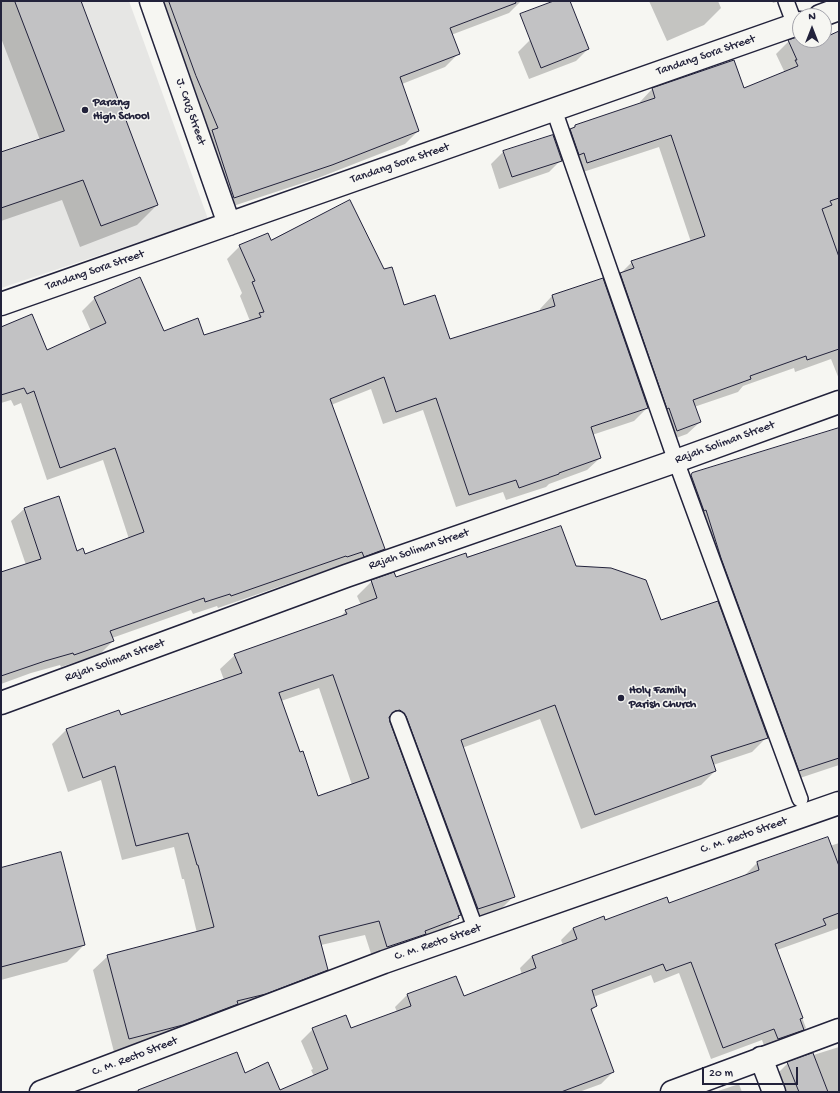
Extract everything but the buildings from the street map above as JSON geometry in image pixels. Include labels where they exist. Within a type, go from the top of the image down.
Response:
[{"type":"street","name":"J. Cruz Street","points":[[151,1],[229,224]]},
{"type":"street","name":"Tandang Sora Street","points":[[1,304],[792,26]]},
{"type":"street","name":"Rajah Soliman Street","points":[[1,703],[346,576],[676,461],[839,402]]},
{"type":"street","name":"C. M. Recto Street","points":[[41,1092],[384,962],[839,803]]},
{"type":"street","points":[[672,1092],[839,1030]]},
{"type":"street","points":[[761,1058],[774,1092]]},
{"type":"lane","points":[[786,1],[792,14]]},
{"type":"lane","points":[[554,110],[676,461],[800,798]]},
{"type":"lane","points":[[398,719],[476,930]]},
{"type":"shaded area","name":"Parang High School","points":[[1,1],[129,1],[208,219],[1,288]]},
{"type":"place","name":"Parang High School","points":[[85,110]]},
{"type":"place","name":"Holy Family Parish Church","points":[[621,698]]}]
